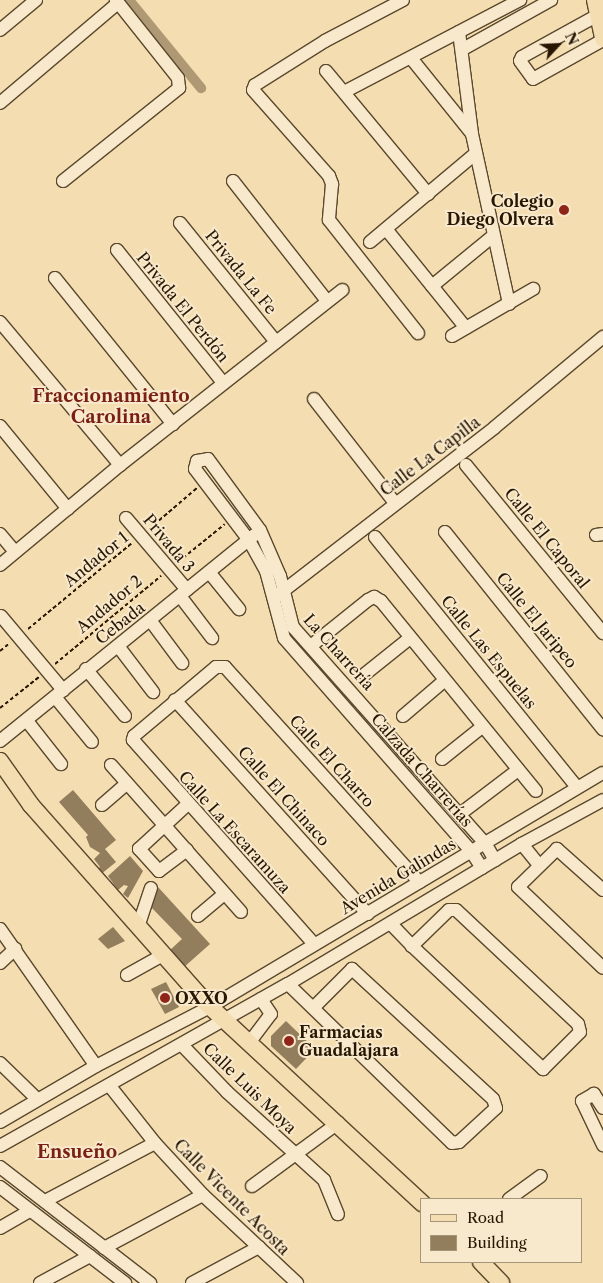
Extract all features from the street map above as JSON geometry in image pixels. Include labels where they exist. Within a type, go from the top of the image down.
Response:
[{"type":"main road","points":[[596,7],[603,40]]},
{"type":"main road","points":[[0,761],[31,805],[210,1007],[338,1122],[420,1201]]},
{"type":"main road","points":[[481,1263],[501,1283]]},
{"type":"street","points":[[403,0],[325,41],[256,85],[253,90],[329,176],[332,184],[329,220],[418,333]]},
{"type":"street","points":[[344,92],[520,0]]},
{"type":"street","points":[[462,48],[551,0]]},
{"type":"street","points":[[0,30],[32,1]]},
{"type":"street","points":[[0,103],[117,2],[178,78],[179,88],[63,181]]},
{"type":"street","points":[[596,7],[522,57],[520,61],[533,79],[603,40]]},
{"type":"street","points":[[459,32],[472,134],[509,304]]},
{"type":"street","points":[[411,58],[472,134]]},
{"type":"street","points":[[326,71],[428,194]]},
{"type":"street","points":[[370,242],[476,152]]},
{"type":"street","points":[[233,181],[327,300]]},
{"type":"street","name":"Privada La Fe","points":[[180,223],[276,342]]},
{"type":"street","points":[[386,229],[466,328]]},
{"type":"street","points":[[432,286],[493,236]]},
{"type":"street","name":"Privada El Perdón","points":[[117,250],[223,383]]},
{"type":"street","points":[[55,278],[173,424]]},
{"type":"street","points":[[452,336],[533,289]]},
{"type":"street","points":[[0,565],[120,465],[342,290]]},
{"type":"street","points":[[0,322],[120,465]]},
{"type":"street","name":"Calle La Capilla","points":[[279,594],[603,337]]},
{"type":"street","points":[[314,400],[395,503]]},
{"type":"street","points":[[0,426],[68,509]]},
{"type":"street","name":"La Charrería","points":[[279,594],[248,539],[204,482],[195,467],[197,461],[204,458],[208,459],[260,530],[279,594],[290,622],[485,843],[495,860]]},
{"type":"street","name":"Calle El Caporal","points":[[466,465],[603,633]]},
{"type":"street","name":"Privada 3","points":[[126,518],[169,569],[212,638]]},
{"type":"street","name":"Cebada","points":[[0,741],[27,721],[86,669],[118,646],[260,530]]},
{"type":"street","name":"Calle El Jaripeo","points":[[445,532],[603,729]]},
{"type":"street","points":[[0,534],[15,552]]},
{"type":"street","name":"Calle Las Espuelas","points":[[375,538],[577,787]]},
{"type":"street","points":[[210,572],[239,609]]},
{"type":"street","name":"Calzada Charrerías","points":[[279,594],[284,638],[471,851],[482,868]]},
{"type":"street","points":[[312,645],[374,597],[536,791]]},
{"type":"street","points":[[1,616],[47,670],[59,694],[92,742]]},
{"type":"street","points":[[150,620],[182,663]]},
{"type":"street","points":[[365,674],[410,638]]},
{"type":"street","points":[[118,646],[153,692]]},
{"type":"street","name":"Calle El Charro","points":[[175,700],[220,664],[419,882]]},
{"type":"street","points":[[86,669],[125,716]]},
{"type":"street","points":[[403,716],[445,680]]},
{"type":"street","name":"Calle La Escaramuza","points":[[175,700],[133,740],[314,944]]},
{"type":"street","name":"Calle El Chinaco","points":[[175,700],[368,914]]},
{"type":"street","points":[[27,721],[62,764]]},
{"type":"street","points":[[442,759],[482,727]]},
{"type":"street","points":[[111,765],[241,912]]},
{"type":"street","points":[[460,814],[518,770]]},
{"type":"street","name":"Avenida Galindas","points":[[0,1122],[96,1066],[210,1007],[603,773]]},
{"type":"street","points":[[102,805],[128,783]]},
{"type":"street","points":[[187,850],[162,871],[156,871],[140,849],[188,804]]},
{"type":"street","points":[[0,1146],[261,1000],[522,844],[601,805]]},
{"type":"street","points":[[522,844],[540,865]]},
{"type":"street","points":[[603,890],[561,851],[553,851],[519,890],[603,968]]},
{"type":"street","points":[[138,927],[151,888]]},
{"type":"street","points":[[198,916],[224,894]]},
{"type":"street","points":[[424,904],[438,921]]},
{"type":"street","points":[[391,924],[412,946],[543,1069],[548,1067],[580,1032],[578,1024],[456,910],[449,910],[412,946]]},
{"type":"street","points":[[0,929],[96,1066]]},
{"type":"street","points":[[0,963],[15,949]]},
{"type":"street","points":[[127,975],[163,955]]},
{"type":"street","points":[[319,966],[335,984]]},
{"type":"street","points":[[288,984],[452,1143],[459,1142],[496,1108],[493,1098],[356,972],[347,972],[313,1008]]},
{"type":"street","points":[[249,1043],[271,1014],[261,1000]]},
{"type":"street","name":"Calle Luis Moya","points":[[182,1045],[227,1092],[296,1154]]},
{"type":"street","points":[[0,1063],[37,1099]]},
{"type":"street","name":"Calle Vicente Acosta","points":[[110,1085],[155,1143],[203,1195],[297,1283]]},
{"type":"street","points":[[603,1108],[594,1094],[582,1101],[603,1145]]},
{"type":"street","name":"Calle Luis Moya","points":[[252,1186],[338,1122]]},
{"type":"street","points":[[45,1201],[155,1143]]},
{"type":"street","points":[[296,1154],[327,1184],[338,1214]]},
{"type":"street","points":[[0,1167],[150,1283]]},
{"type":"street","points":[[510,1198],[541,1176]]},
{"type":"street","points":[[0,1187],[125,1283]]},
{"type":"street","points":[[104,1248],[203,1195]]},
{"type":"street","points":[[0,1228],[30,1211]]},
{"type":"street","points":[[192,1283],[258,1247]]},
{"type":"street","points":[[40,1283],[90,1256]]},
{"type":"path","name":"Andador 1","points":[[0,651],[204,482]]},
{"type":"path","name":"Andador 2","points":[[0,708],[233,518]]},
{"type":"building","points":[[73,790],[116,840],[105,849],[116,862],[100,875],[96,870],[100,867],[94,859],[100,853],[90,847],[86,837],[88,835],[59,802]]},
{"type":"building","points":[[130,856],[143,871],[128,898],[123,894],[128,886],[124,885],[118,890],[108,876]]},
{"type":"building","points":[[158,887],[210,944],[183,968],[169,951],[182,939],[150,906]]},
{"type":"building","points":[[113,927],[125,941],[108,949],[98,939]]},
{"type":"building","name":"OXXO","points":[[166,982],[179,1007],[165,1014],[151,989]]},
{"type":"building","name":"Farmacias Guadalajara","points":[[286,1021],[315,1049],[296,1069],[271,1046],[271,1036]]},
{"type":"waterway","points":[[129,0],[201,88]]},
{"type":"place","name":"Colegio Diego Olvera","points":[[564,210]]},
{"type":"place","name":"OXXO","points":[[165,998]]},
{"type":"place","name":"Farmacias Guadalajara","points":[[289,1041]]},
{"type":"district","name":"Fraccionamiento Carolina","points":[[111,407]]},
{"type":"district","name":"Ensueño","points":[[77,1152]]}]
